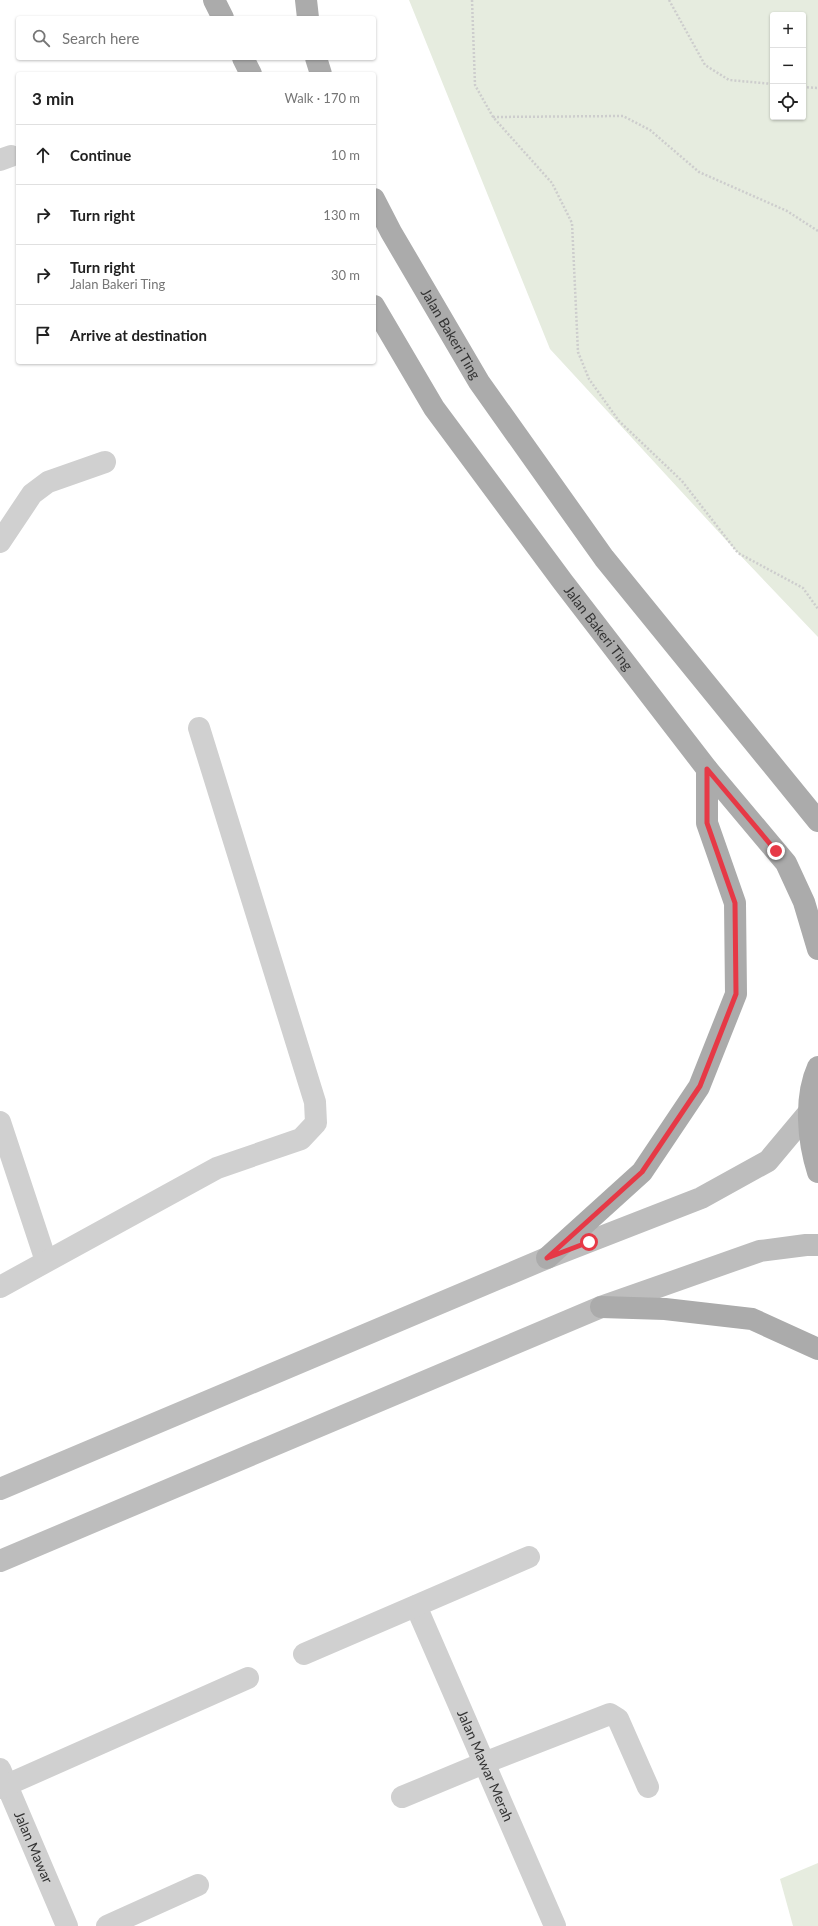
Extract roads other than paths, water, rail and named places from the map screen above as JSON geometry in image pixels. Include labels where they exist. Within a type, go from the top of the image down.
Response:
[{"type":"main road","points":[[214,0],[222,16]]},
{"type":"main road","points":[[306,0],[308,16]]},
{"type":"main road","points":[[244,60],[250,72]]},
{"type":"main road","points":[[317,60],[320,72]]},
{"type":"main road","name":"Jalan Bakeri Ting","points":[[376,203],[391,232],[479,382],[604,558],[818,822]]},
{"type":"main road","name":"Jalan Bakeri Ting","points":[[376,309],[434,408],[563,582],[707,769],[786,863],[804,902],[818,949]]},
{"type":"main road","points":[[547,1258],[642,1172],[700,1086],[736,994],[735,903],[707,823],[707,769]]},
{"type":"main road","points":[[818,1067],[815,1074],[808,1112],[811,1152],[818,1172]]},
{"type":"main road","points":[[0,1489],[547,1258],[708,1195],[768,1161],[808,1112]]},
{"type":"main road","points":[[0,1561],[601,1307],[760,1251],[806,1244],[818,1245]]},
{"type":"main road","points":[[601,1307],[665,1309],[752,1319],[818,1349]]},
{"type":"street","points":[[0,542],[32,494],[48,482],[105,462]]},
{"type":"street","points":[[0,1287],[217,1168],[301,1139],[316,1123],[315,1102],[200,728]]},
{"type":"street","points":[[0,1122],[46,1261]]},
{"type":"street","points":[[304,1654],[529,1557]]},
{"type":"street","name":"Jalan Mawar Merah","points":[[416,1606],[555,1926]]},
{"type":"street","points":[[2,1781],[248,1678]]},
{"type":"street","points":[[402,1797],[484,1762],[610,1714],[618,1719],[648,1787]]},
{"type":"street","name":"Jalan Mawar","points":[[2,1781],[67,1926]]},
{"type":"street","points":[[107,1926],[198,1885]]}]
